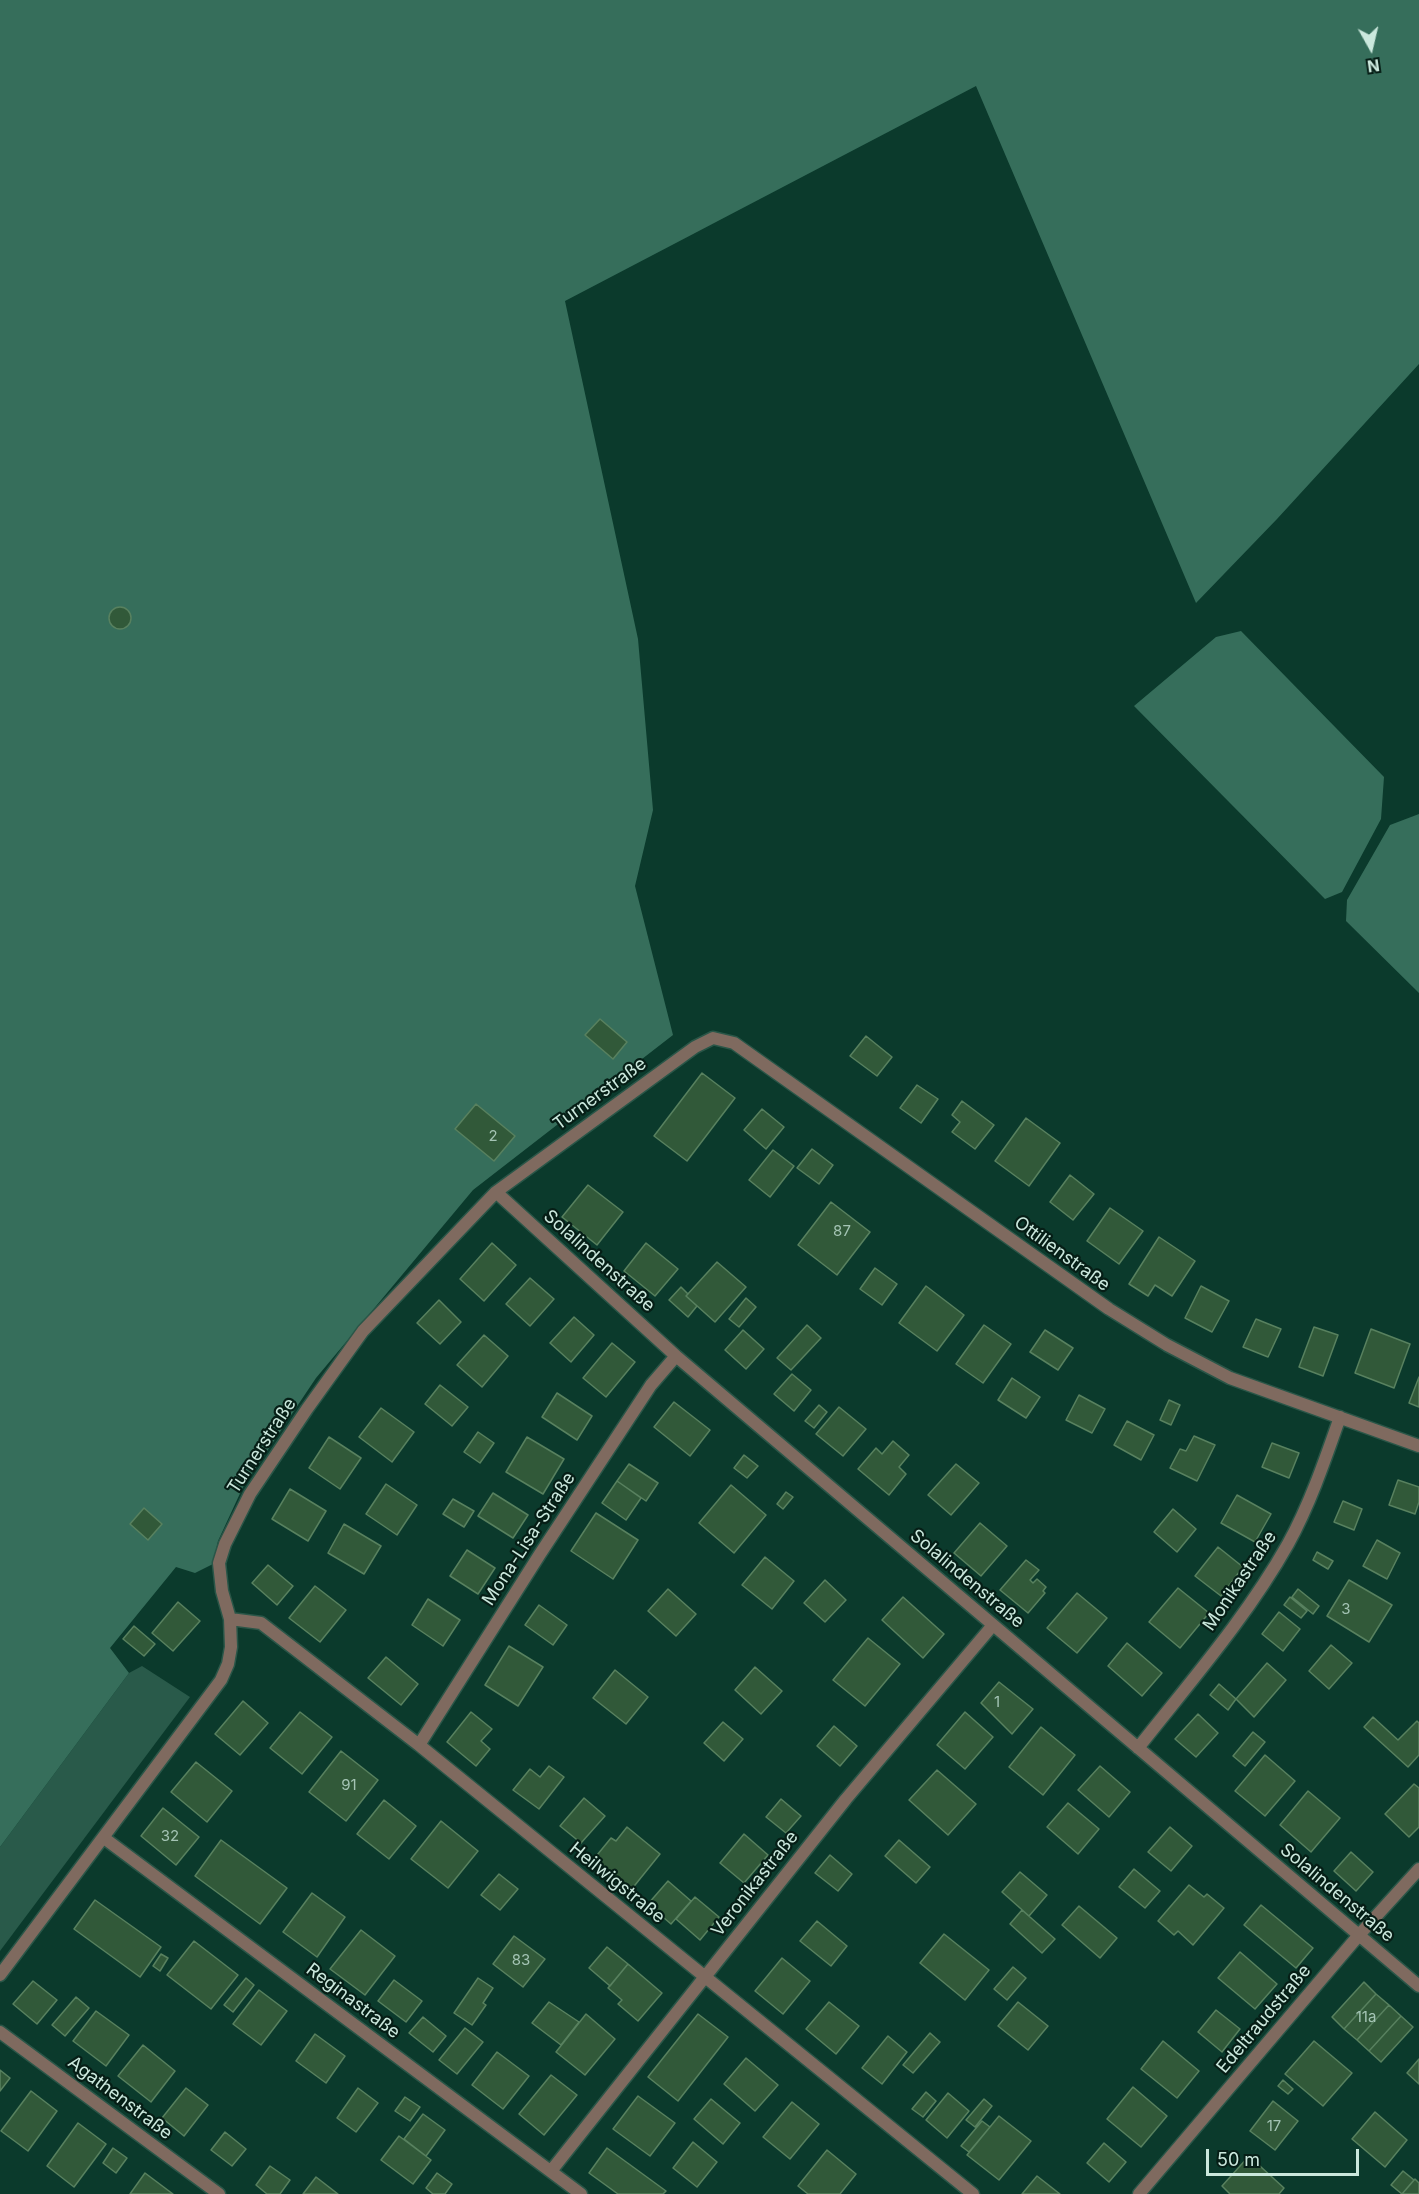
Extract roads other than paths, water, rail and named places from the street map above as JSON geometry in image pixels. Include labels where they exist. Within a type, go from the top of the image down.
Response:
[{"type":"street","name":"Turnerstraße","points":[[0,1975],[221,1680],[228,1664],[231,1647],[230,1619],[222,1591],[219,1563],[225,1544],[250,1494],[363,1331],[496,1192],[695,1047],[713,1038]]},
{"type":"street","name":"Ottilienstraße","points":[[713,1038],[734,1043],[1108,1309],[1167,1346],[1230,1378],[1419,1446]]},
{"type":"street","name":"Solalindenstraße","points":[[496,1192],[676,1356],[1419,1986]]},
{"type":"street","name":"Mona-Lisa-Straße","points":[[419,1745],[651,1385],[676,1356]]},
{"type":"street","name":"Monikastraße","points":[[1138,1748],[1249,1605],[1288,1544],[1314,1490],[1340,1417]]},
{"type":"street","name":"Heilwigstraße","points":[[230,1619],[261,1623],[419,1745],[973,2194]]},
{"type":"street","name":"Veronikastraße","points":[[551,2171],[846,1799],[993,1625]]},
{"type":"street","name":"Reginastraße","points":[[104,1838],[581,2194]]},
{"type":"street","name":"Edeltraudstraße","points":[[1139,2194],[1359,1935],[1419,1869]]},
{"type":"street","name":"Agathenstraße","points":[[0,2031],[206,2190],[219,2194]]}]
